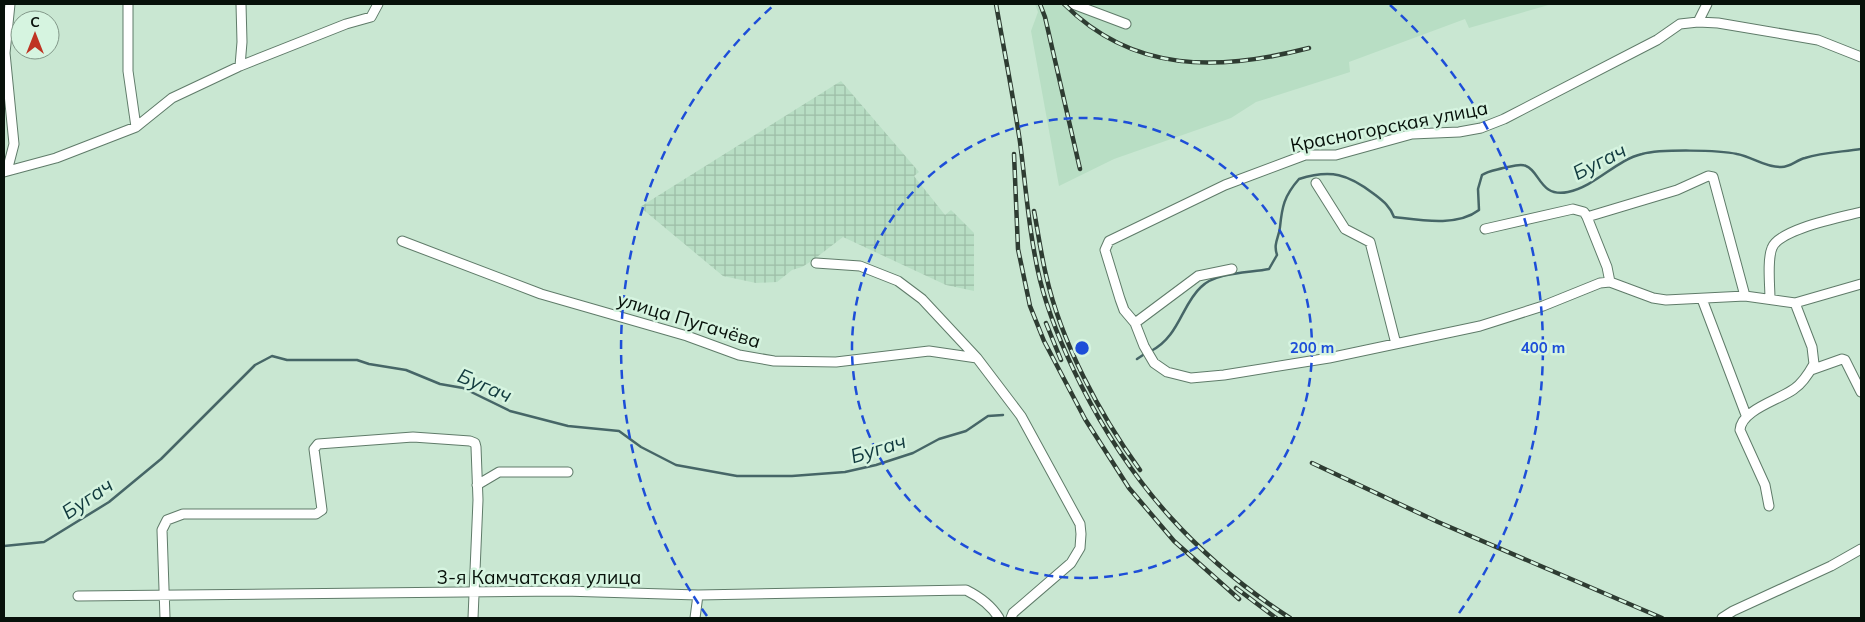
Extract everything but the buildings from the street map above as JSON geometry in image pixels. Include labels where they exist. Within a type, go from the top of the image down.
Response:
[{"type":"street","points":[[5,171],[14,144],[5,53],[10,4]]},
{"type":"street","points":[[128,4],[128,71],[136,127]]},
{"type":"street","points":[[240,66],[242,42],[241,4]]},
{"type":"street","points":[[5,171],[56,158],[136,127],[172,98],[240,66],[346,24],[371,17],[378,4]]},
{"type":"street","points":[[1073,4],[1126,24]]},
{"type":"street","points":[[1698,22],[1708,4]]},
{"type":"street","name":"Красногорская улица","points":[[1610,282],[1600,283],[1543,306],[1480,326],[1396,344],[1224,376],[1191,378],[1167,372],[1154,363],[1144,346],[1135,323],[1124,310],[1105,250],[1109,241],[1225,185],[1305,155],[1336,155],[1412,134],[1459,132],[1481,128],[1504,119],[1657,40],[1680,24],[1698,22],[1718,23],[1818,40],[1861,57]]},
{"type":"street","points":[[1587,217],[1677,190],[1708,176],[1714,177],[1745,296]]},
{"type":"street","points":[[1316,183],[1345,229],[1370,242],[1396,344]]},
{"type":"street","points":[[1485,229],[1573,209],[1584,212],[1607,267],[1610,282],[1654,298],[1702,299],[1745,296],[1795,303],[1861,284]]},
{"type":"street","points":[[1770,299],[1771,250],[1778,240],[1807,227],[1861,212]]},
{"type":"street","name":"улица Пугачёва","points":[[402,241],[540,294],[687,336],[739,354],[774,361],[836,362],[929,351],[977,358]]},
{"type":"street","points":[[816,263],[860,266],[898,281],[922,299],[977,358],[1011,400],[1080,524],[1080,548],[1071,563],[1013,613],[1011,618]]},
{"type":"street","points":[[1135,323],[1198,276],[1232,269]]},
{"type":"street","points":[[1702,299],[1746,415]]},
{"type":"street","points":[[1769,506],[1765,485],[1740,430],[1740,425],[1746,415],[1796,388],[1811,370],[1814,358],[1812,347],[1795,303]]},
{"type":"street","points":[[1811,370],[1842,359],[1861,392]]},
{"type":"street","points":[[165,618],[162,530],[167,520],[183,514],[316,514],[322,510],[314,449],[318,444],[413,436],[475,442],[478,500],[472,618]]},
{"type":"street","points":[[477,485],[499,472],[568,472]]},
{"type":"street","points":[[1722,618],[1733,611],[1831,566],[1861,549]]},
{"type":"street","name":"3-я Камчатская улица","points":[[78,596],[564,591],[698,595],[966,590],[977,596],[994,610],[999,618]]},
{"type":"street","points":[[695,618],[698,595]]},
{"type":"shaded area","points":[[1035,4],[1552,4],[1469,28],[1465,19],[1349,62],[1350,72],[1256,102],[1231,118],[1114,159],[1059,186],[1031,31],[1038,12]]},
{"type":"shaded area","points":[[841,81],[919,172],[914,176],[945,215],[951,210],[974,233],[974,291],[946,285],[843,237],[813,260],[802,267],[792,270],[777,282],[756,283],[723,276],[640,207]]},
{"type":"waterway","name":"Бугач","points":[[1151,351],[1168,337],[1189,302],[1207,282],[1233,274],[1269,269],[1277,255],[1276,244],[1285,202],[1299,179],[1321,174],[1339,175],[1365,187],[1383,201],[1394,217],[1438,221],[1460,219],[1479,210],[1478,189],[1482,175],[1487,172],[1515,166],[1524,165],[1531,169],[1546,188],[1559,193],[1578,189],[1623,162],[1651,152],[1729,153],[1743,155],[1774,167],[1784,167],[1812,156],[1861,149]]},
{"type":"waterway","points":[[1137,359],[1143,355]]},
{"type":"waterway","name":"Бугач","points":[[4,546],[44,542],[109,502],[161,459],[255,365],[272,356],[287,360],[357,360],[369,364],[406,370],[440,384],[463,388],[510,411],[568,426],[619,431],[641,447],[676,465],[737,476],[792,476],[845,472],[876,465],[913,453],[939,439],[966,431],[988,416],[1003,415]]},
{"type":"railway","points":[[996,4],[1020,142],[1036,263],[1052,320],[1081,385],[1122,455],[1169,516],[1225,570],[1256,595],[1290,618]]},
{"type":"railway","points":[[1040,4],[1045,17],[1080,169]]},
{"type":"railway","points":[[1064,4],[1091,27],[1119,44],[1149,55],[1179,61],[1211,63],[1243,61],[1309,48]]},
{"type":"railway","points":[[1014,154],[1018,249],[1030,306],[1044,341],[1085,419],[1129,488],[1174,541],[1239,599]]},
{"type":"railway","points":[[1034,211],[1044,267],[1061,326],[1097,402],[1140,470]]},
{"type":"railway","points":[[1046,323],[1061,360]]},
{"type":"railway","points":[[1312,463],[1438,522],[1662,618]]},
{"type":"railway","points":[[1236,588],[1276,618]]}]
